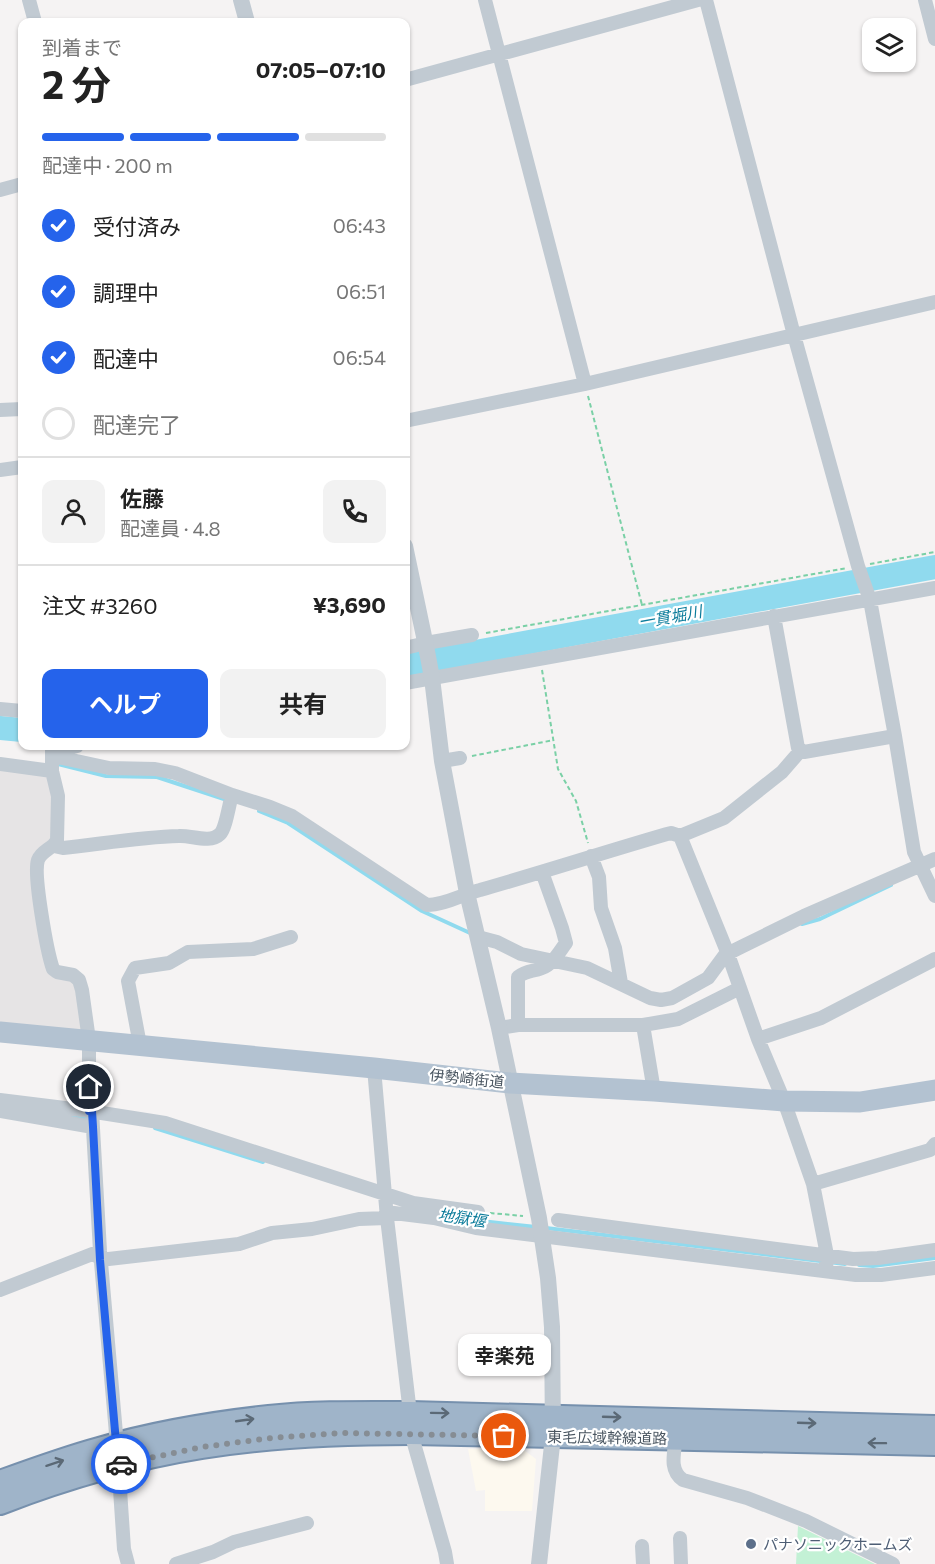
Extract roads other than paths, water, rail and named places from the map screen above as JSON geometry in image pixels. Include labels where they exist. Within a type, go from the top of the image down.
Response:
[{"type":"highway","name":"東毛広域幹線道路","points":[[0,1503],[118,1455],[200,1426],[270,1417],[340,1413],[411,1423],[553,1426],[935,1427]]},
{"type":"highway","name":"東毛広域幹線道路","points":[[553,1426],[676,1438],[935,1444]]},
{"type":"highway","name":"東毛広域幹線道路","points":[[0,1482],[48,1465],[118,1455]]},
{"type":"main road","name":"伊勢崎街道","points":[[0,1032],[510,1083],[654,1090],[784,1101],[860,1102],[935,1090]]},
{"type":"street","points":[[29,0],[34,18]]},
{"type":"street","points":[[241,0],[246,18]]},
{"type":"street","points":[[485,0],[585,384]]},
{"type":"street","points":[[410,79],[698,0]]},
{"type":"street","points":[[706,0],[794,335],[869,598],[914,852],[935,896]]},
{"type":"street","points":[[925,0],[935,39]]},
{"type":"street","points":[[0,190],[18,185]]},
{"type":"street","points":[[410,420],[585,384],[935,302]]},
{"type":"street","points":[[0,410],[18,409]]},
{"type":"street","points":[[0,470],[18,468]]},
{"type":"street","points":[[410,569],[432,676],[442,761],[467,893],[499,1028],[539,1218],[548,1278],[552,1327],[553,1426],[539,1564]]},
{"type":"street","points":[[410,681],[935,588]]},
{"type":"street","points":[[774,616],[798,748],[804,752],[895,736]]},
{"type":"street","points":[[410,647],[472,635]]},
{"type":"street","points":[[0,709],[18,711]]},
{"type":"street","points":[[128,1564],[124,1549],[100,1256],[89,1040],[79,980],[73,975],[52,969],[37,870],[37,862],[41,856],[54,846],[57,840],[58,796],[52,771],[52,750],[110,768],[155,769],[175,773],[270,807],[292,816],[427,905],[436,905],[467,893],[667,834],[680,836],[724,818],[782,772],[801,750]]},
{"type":"street","points":[[442,761],[460,758]]},
{"type":"street","points":[[0,764],[52,771]]},
{"type":"street","points":[[54,846],[63,848],[181,835],[209,839],[221,834],[232,795]]},
{"type":"street","points":[[680,836],[728,954],[813,1184],[827,1255],[826,1270]]},
{"type":"street","points":[[591,856],[599,878],[601,908],[615,948],[621,983]]},
{"type":"street","points":[[478,937],[497,942],[521,954],[587,968],[650,998],[661,1000],[672,998],[708,978],[728,954],[804,916],[935,859]]},
{"type":"street","points":[[518,1025],[518,977],[525,972],[542,968],[553,960],[566,943],[542,872]]},
{"type":"street","points":[[140,1045],[128,981],[135,968],[169,963],[188,952],[253,949],[291,937]]},
{"type":"street","points":[[758,1039],[820,1018],[935,959]]},
{"type":"street","points":[[499,1028],[518,1025],[643,1026],[678,1019],[740,988]]},
{"type":"street","points":[[643,1026],[654,1090]]},
{"type":"street","points":[[374,1068],[387,1215],[411,1423],[447,1564]]},
{"type":"street","points":[[0,1100],[165,1123],[412,1203],[478,1212],[476,1228]]},
{"type":"street","points":[[0,1111],[93,1127]]},
{"type":"street","points":[[813,1184],[930,1150],[935,1144]]},
{"type":"street","points":[[0,1290],[100,1256],[239,1244],[272,1233],[312,1229],[387,1215],[434,1218],[476,1228],[542,1237],[868,1275],[935,1268]]},
{"type":"street","points":[[558,1220],[853,1259],[935,1250]]},
{"type":"street","points":[[676,1438],[673,1466],[677,1475],[683,1480],[747,1498],[806,1521],[893,1564]]},
{"type":"street","points":[[176,1564],[213,1552],[234,1542],[307,1523]]},
{"type":"street","points":[[680,1538],[681,1564]]},
{"type":"street","points":[[642,1546],[643,1564]]},
{"type":"waterway","name":"一貫堀川","points":[[410,664],[935,567]]},
{"type":"waterway","name":"一貫堀川","points":[[0,728],[18,730]]},
{"type":"waterway","points":[[58,764],[106,776],[157,777],[224,799]]},
{"type":"waterway","points":[[259,811],[288,823],[422,911],[470,933]]},
{"type":"waterway","points":[[802,924],[820,919],[891,885]]},
{"type":"waterway","name":"地獄堰","points":[[63,1115],[88,1118]]},
{"type":"waterway","name":"地獄堰","points":[[155,1128],[263,1162]]},
{"type":"waterway","name":"地獄堰","points":[[457,1217],[473,1220]]},
{"type":"waterway","name":"地獄堰","points":[[481,1221],[536,1227]]},
{"type":"waterway","name":"地獄堰","points":[[546,1228],[845,1264]]},
{"type":"waterway","name":"地獄堰","points":[[859,1265],[873,1266],[935,1258]]},
{"type":"place","name":"幸楽苑","points":[[504,1436]]},
{"type":"place","name":"パナソニックホームズ","points":[[751,1544]]}]
